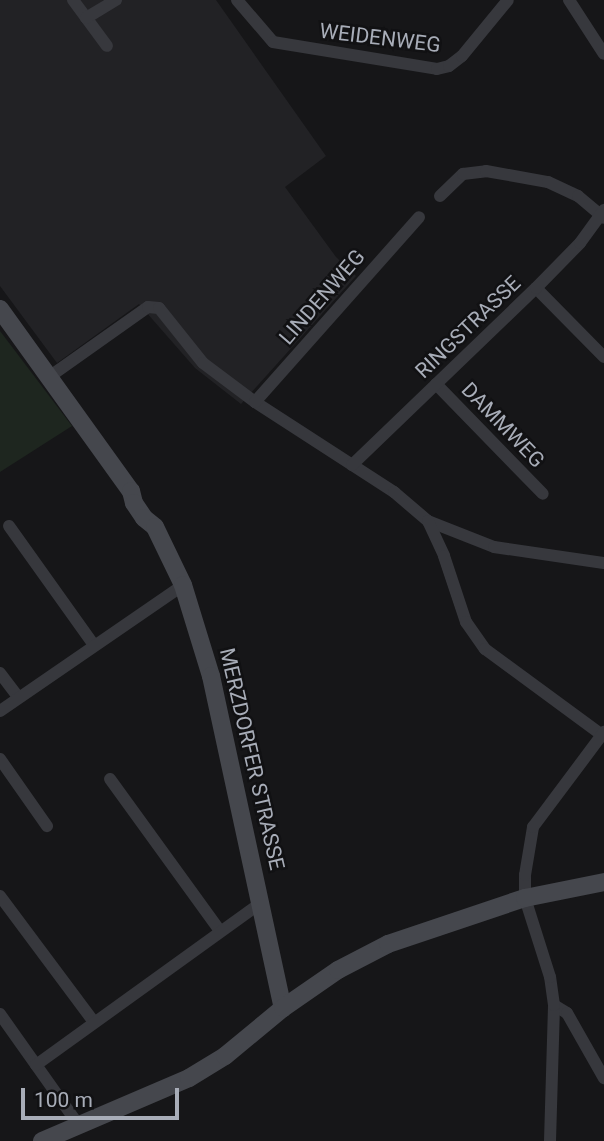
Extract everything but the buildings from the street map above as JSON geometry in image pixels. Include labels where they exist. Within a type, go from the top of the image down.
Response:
[{"type":"street","points":[[73,0],[107,46]]},
{"type":"street","points":[[86,18],[116,0]]},
{"type":"street","name":"WEIDENWEG","points":[[237,0],[273,42],[437,69],[462,56],[508,0]]},
{"type":"street","points":[[569,0],[603,49]]},
{"type":"street","points":[[440,196],[463,174],[486,171],[548,183],[578,196],[603,214]]},
{"type":"street","name":"RINGSTRASSE","points":[[352,465],[536,288],[580,243],[603,214]]},
{"type":"street","name":"LINDENWEG","points":[[255,402],[419,217]]},
{"type":"street","points":[[536,288],[604,357]]},
{"type":"street","points":[[49,377],[148,307],[154,306],[163,312],[196,357],[255,402],[394,492],[428,521],[509,550],[546,552],[604,562]]},
{"type":"street","name":"MERZDORFER STRASSE","points":[[0,309],[131,491],[134,503],[144,518],[155,527],[183,584],[211,676],[283,1008]]},
{"type":"street","name":"DAMMWEG","points":[[436,384],[543,494]]},
{"type":"street","points":[[428,521],[466,622],[485,649],[603,734],[533,827],[525,875],[525,898],[550,977],[554,1005],[550,1141]]},
{"type":"street","points":[[9,526],[94,645]]},
{"type":"street","points":[[440,548],[456,533]]},
{"type":"street","points":[[0,711],[183,584]]},
{"type":"street","points":[[0,673],[18,697]]},
{"type":"street","points":[[0,758],[47,826]]},
{"type":"street","points":[[110,779],[220,931]]},
{"type":"street","points":[[42,1141],[80,1127],[188,1078],[225,1056],[283,1008],[338,970],[388,944],[525,898],[604,882]]},
{"type":"street","points":[[0,896],[94,1022]]},
{"type":"street","points":[[36,1065],[262,902]]},
{"type":"street","points":[[554,1005],[567,1013],[604,1078]]},
{"type":"street","points":[[0,1014],[80,1127]]},
{"type":"shaded area","points":[[0,0],[216,0],[326,156],[285,187],[336,257],[356,276],[241,404],[195,368],[139,304],[57,363],[0,286]]},
{"type":"shaded area","points":[[0,331],[72,426],[0,472]]}]
